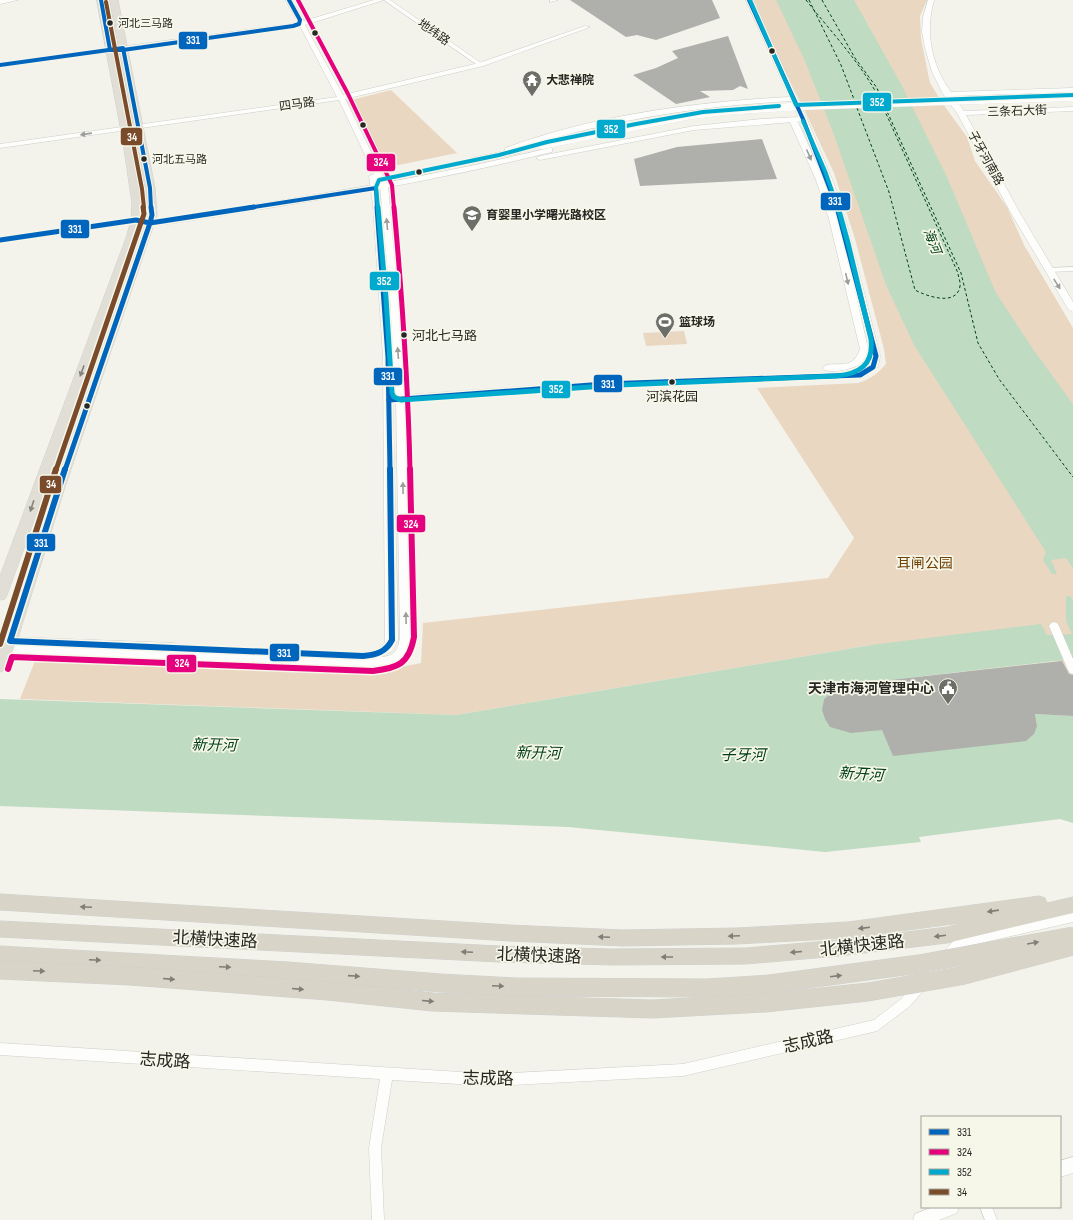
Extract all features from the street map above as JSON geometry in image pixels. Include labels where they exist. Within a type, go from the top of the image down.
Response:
[{"type":"highway","points":[[0,902],[510,933],[623,938],[737,936],[848,930],[1073,900]]},
{"type":"highway","name":"北横快速路","points":[[0,929],[499,954],[612,957],[746,956],[840,948],[948,935],[1073,905]]},
{"type":"highway","name":"北横快速路","points":[[0,954],[288,971],[440,983],[516,987],[707,988],[770,984],[844,975],[912,965],[1073,936]]},
{"type":"highway","points":[[0,970],[130,976],[328,991],[433,1002],[652,1009],[765,1003],[868,992],[960,976],[1073,946]]},
{"type":"main road","points":[[0,595],[131,238],[136,220],[137,203],[102,0]]},
{"type":"main road","points":[[0,666],[4,646],[151,219],[150,188],[114,0]]},
{"type":"main road","points":[[741,0],[746,14]]},
{"type":"main road","points":[[0,240],[151,219],[553,156],[694,128],[762,121],[802,119],[749,0]]},
{"type":"main road","name":"子牙河南路","points":[[931,0],[926,13],[927,48],[942,88],[950,94]]},
{"type":"main road","name":"子牙河南路","points":[[938,0],[932,15],[931,25],[934,47],[950,94],[964,113],[1053,270],[1073,309]]},
{"type":"main road","name":"三条石大街","points":[[950,94],[1073,90]]},
{"type":"main road","points":[[501,163],[546,148],[686,116],[718,112],[804,106],[1073,96]]},
{"type":"main road","points":[[495,155],[536,140],[632,118],[684,108],[782,97],[793,99]]},
{"type":"main road","points":[[782,97],[793,120]]},
{"type":"main road","points":[[379,183],[495,155],[725,118],[805,112],[1073,103]]},
{"type":"main road","name":"三条石大街","points":[[964,113],[1073,109]]},
{"type":"main road","name":"子牙河南路","points":[[1053,270],[1073,294]]},
{"type":"street","points":[[0,2],[15,0]]},
{"type":"street","points":[[4,646],[372,663],[391,660],[400,656],[404,650],[406,637],[400,395],[394,297],[379,183],[339,98],[286,0]]},
{"type":"street","points":[[289,0],[299,24]]},
{"type":"street","points":[[299,24],[381,0]]},
{"type":"street","points":[[0,65],[299,24],[387,0]]},
{"type":"street","name":"地纬路","points":[[387,0],[481,65]]},
{"type":"street","name":"四马路","points":[[0,146],[339,98],[481,65],[587,26]]},
{"type":"street","points":[[400,395],[604,384],[860,375],[873,368],[876,356],[842,221],[830,184],[802,119]]},
{"type":"street","points":[[389,396],[619,376],[836,368],[847,367],[857,362],[861,358],[864,349],[836,232],[821,185],[793,120]]},
{"type":"street","points":[[4,646],[363,656],[380,654],[386,651],[392,640],[389,396],[379,183]]},
{"type":"street","points":[[1053,270],[1073,269]]},
{"type":"street","points":[[1055,629],[1072,667]]},
{"type":"street","name":"志成路","points":[[0,1049],[492,1080],[683,1070],[877,1025],[905,1003],[960,942],[1073,917]]},
{"type":"street","points":[[378,1220],[375,1148],[387,1074]]},
{"type":"street","points":[[1061,1169],[1073,1165]]},
{"type":"street","points":[[921,1220],[949,1208]]},
{"type":"street","points":[[986,1208],[991,1220]]},
{"type":"green space","name":"耳闸公园","points":[[753,0],[927,0],[920,16],[921,39],[930,83],[967,137],[975,161],[1007,207],[1024,245],[1073,328],[1073,716],[1035,714],[1037,726],[977,712],[961,672],[1059,661],[871,645],[456,715],[20,699],[35,661],[376,672],[421,663],[423,623],[828,578],[854,538],[757,388],[858,383],[874,376],[886,364],[884,349],[855,239],[834,173]]},
{"type":"green space","points":[[391,90],[457,153],[384,168],[347,101]]},
{"type":"green space","name":"篮球场","points":[[684,331],[687,344],[646,346],[643,333]]},
{"type":"water","name":"海河","points":[[776,0],[854,0],[901,84],[947,177],[996,293],[1035,352],[1073,404],[1073,568],[1066,558],[1051,560],[1057,574],[1052,574],[1043,560],[1046,552],[914,345],[886,285],[834,135],[805,61]]},
{"type":"water","name":"子牙河","points":[[1066,596],[1070,596],[1073,600],[1073,659],[855,684],[830,694],[824,699],[823,710],[826,720],[831,727],[882,730],[1037,726],[1035,714],[1073,716],[1073,823],[1060,819],[919,837],[921,842],[825,852],[568,827],[0,806],[0,699],[456,715],[871,645],[1041,624],[1047,635],[1072,634],[1066,621]]},
{"type":"building","points":[[570,0],[712,0],[720,18],[656,40],[637,35],[626,37]]},
{"type":"building","points":[[728,36],[748,89],[740,86],[733,90],[700,91],[710,97],[676,104],[633,75],[656,68],[678,58],[672,51]]},
{"type":"building","points":[[762,139],[777,179],[640,186],[634,159],[677,147]]},
{"type":"building","name":"天津市海河管理中心","points":[[1062,661],[1069,674],[1073,675],[1073,716],[1035,714],[1037,726],[1034,734],[1026,741],[893,756],[882,730],[851,733],[830,727],[822,710],[824,699],[830,694],[854,684]]},
{"type":"ferry route","points":[[806,0],[813,9]]},
{"type":"ferry route","points":[[809,0],[813,9]]},
{"type":"ferry route","points":[[822,0],[855,58],[877,88],[882,101]]},
{"type":"ferry route","points":[[813,9],[846,48],[873,87],[880,100]]},
{"type":"ferry route","points":[[813,9],[841,65],[855,102]]},
{"type":"ferry route","points":[[857,108],[889,192],[915,290],[933,297],[947,298],[953,296],[958,292],[960,286],[958,273],[883,107]]},
{"type":"ferry route","points":[[885,107],[961,273],[978,343],[999,379],[1073,477]]},
{"type":"transit line","name":"331","points":[[101,0],[110,50],[123,50],[293,26],[299,24],[300,20],[289,0]]},
{"type":"transit line","name":"324","points":[[8,669],[12,657],[373,671],[396,666],[402,663],[410,653],[414,637],[408,391],[402,296],[392,185],[348,94],[298,0]]},
{"type":"transit line","name":"331","points":[[389,400],[604,384],[860,375],[873,367],[876,356],[871,333],[836,203],[803,119],[749,0]]},
{"type":"transit line","name":"352","points":[[750,0],[796,105],[1073,95]]},
{"type":"transit line","name":"34","points":[[0,644],[51,484],[144,214],[142,189],[106,2]]},
{"type":"transit line","name":"331","points":[[0,65],[123,48],[150,188],[152,215],[150,223]]},
{"type":"transit line","name":"352","points":[[779,106],[703,112],[636,124],[547,142],[499,155],[379,180],[376,187],[386,298],[392,393],[394,397],[401,400],[619,385],[836,376],[847,375],[861,369],[869,361],[872,345],[852,256],[825,171],[803,121]]},
{"type":"transit line","name":"331","points":[[376,188],[388,357],[392,640],[387,648],[377,654],[363,656],[10,641],[59,487],[150,223],[376,188]]},
{"type":"transit line","name":"331","points":[[0,240],[136,220],[150,223]]},
{"type":"place","name":"河北三马路","points":[[110,23]]},
{"type":"place","name":"大悲禅院","points":[[532,97]]},
{"type":"place","name":"河北五马路","points":[[144,159]]},
{"type":"place","name":"育婴里小学曙光路校区","points":[[472,232]]},
{"type":"place","name":"河北七马路","points":[[404,335]]},
{"type":"place","name":"篮球场","points":[[665,339]]},
{"type":"place","name":"河滨花园","points":[[672,382]]},
{"type":"place","name":"天津市海河管理中心","points":[[948,705]]},
{"type":"water label","name":"新开河","points":[[214,745]]},
{"type":"water label","name":"新开河","points":[[538,753]]},
{"type":"water label","name":"新开河","points":[[861,774]]}]
